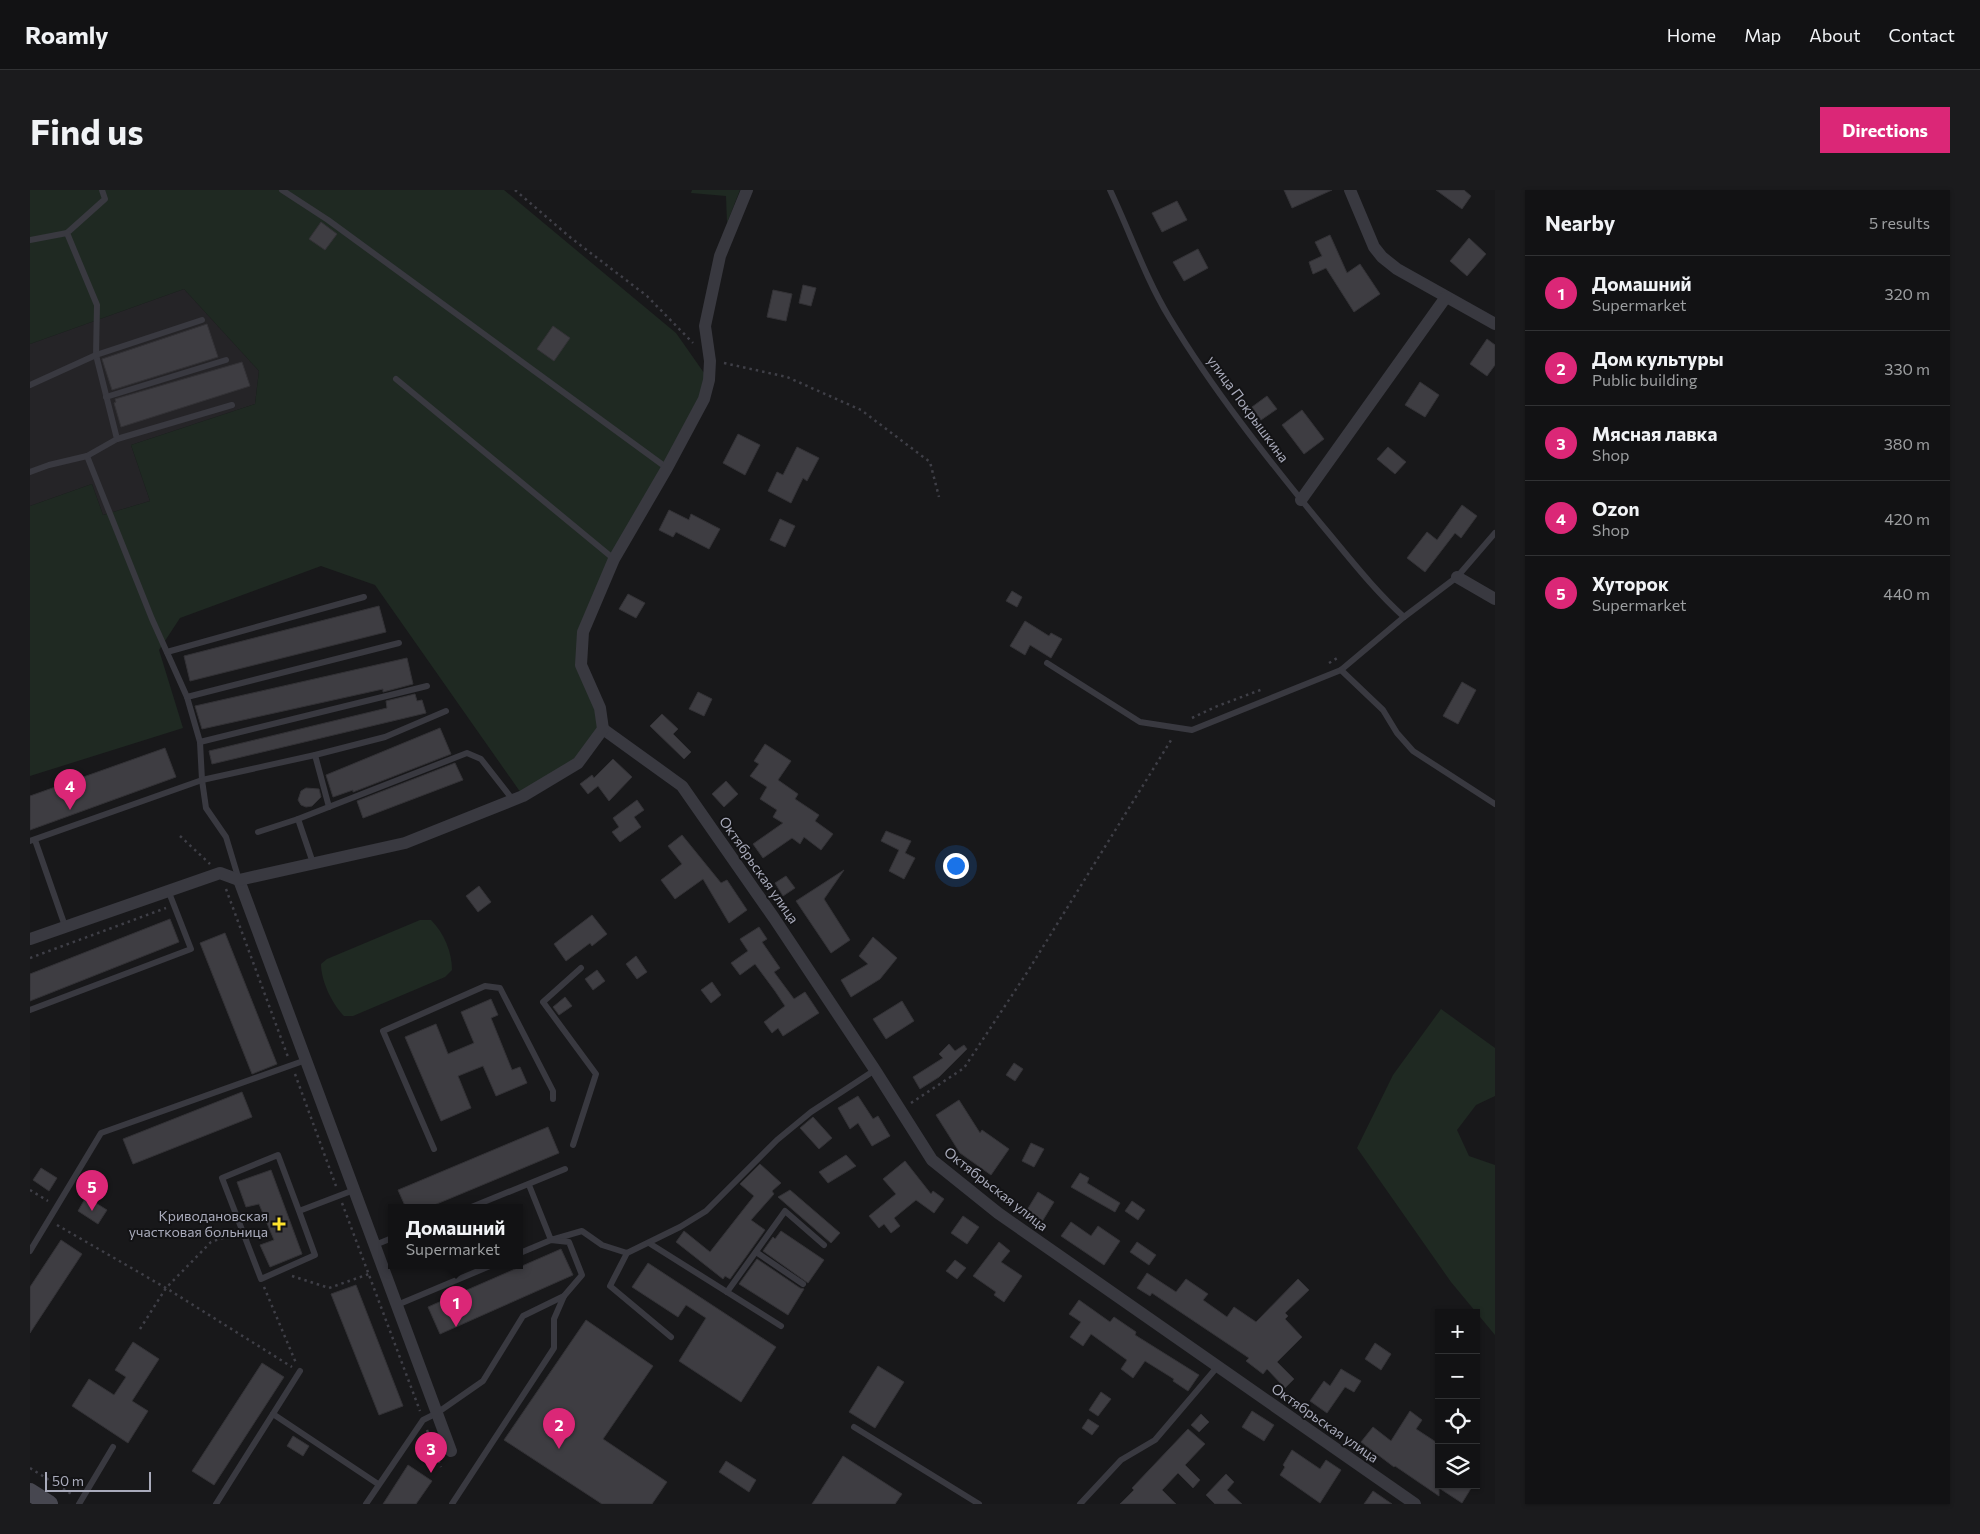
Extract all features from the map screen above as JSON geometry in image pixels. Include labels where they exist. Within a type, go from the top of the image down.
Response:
[{"type":"street","points":[[30,940],[65,926],[220,873],[239,880],[405,843],[523,796],[578,763],[603,729],[600,708],[581,665],[582,632],[614,559],[667,468],[704,399],[710,380],[710,361],[705,326],[720,256],[747,190]]},
{"type":"street","points":[[1350,190],[1374,247],[1382,257],[1397,269],[1495,324]]},
{"type":"street","points":[[1302,500],[1446,297]]},
{"type":"street","points":[[1457,577],[1495,598]]},
{"type":"street","name":"Октябрьская улица","points":[[603,729],[682,786],[774,918],[932,1160],[991,1207],[1415,1504]]},
{"type":"street","points":[[239,880],[451,1451]]},
{"type":"street","points":[[30,1492],[48,1504]]},
{"type":"lane","points":[[30,240],[67,233],[105,199],[102,190]]},
{"type":"lane","points":[[282,190],[336,225],[667,468]]},
{"type":"lane","name":"улица Покрышкина","points":[[1110,190],[1145,271],[1168,316],[1254,441],[1384,599],[1404,617]]},
{"type":"lane","points":[[67,233],[97,305],[96,355],[117,439]]},
{"type":"lane","points":[[30,385],[96,355],[202,320]]},
{"type":"lane","points":[[106,397],[226,360]]},
{"type":"lane","points":[[396,379],[614,559]]},
{"type":"lane","points":[[30,472],[87,456],[117,439],[232,405]]},
{"type":"lane","points":[[87,456],[152,619],[187,697],[200,742],[206,808],[226,836],[239,880]]},
{"type":"lane","points":[[1047,663],[1140,722],[1192,730],[1341,670],[1404,617],[1457,577],[1495,533]]},
{"type":"lane","points":[[167,652],[364,597]]},
{"type":"lane","points":[[187,697],[399,642]]},
{"type":"lane","points":[[1341,670],[1383,710],[1397,733],[1413,751],[1495,804]]},
{"type":"lane","points":[[200,742],[427,686]]},
{"type":"lane","points":[[65,926],[32,840],[202,780],[314,756],[385,737],[446,711]]},
{"type":"lane","points":[[258,832],[298,819],[468,753],[481,759],[513,800]]},
{"type":"lane","points":[[314,756],[329,807]]},
{"type":"lane","points":[[298,819],[312,863]]},
{"type":"lane","points":[[30,1010],[191,949],[168,890]]},
{"type":"lane","points":[[573,1145],[596,1074],[543,1002],[581,968]]},
{"type":"lane","points":[[434,1149],[382,1031],[485,986],[500,988],[553,1091],[553,1099]]},
{"type":"lane","points":[[30,1251],[101,1133],[306,1060]]},
{"type":"lane","points":[[672,1337],[610,1286],[627,1253],[706,1212],[777,1140],[811,1112],[875,1070]]},
{"type":"lane","points":[[278,1156],[299,1211],[315,1255],[261,1279],[222,1178],[278,1156]]},
{"type":"lane","points":[[479,1204],[565,1169]]},
{"type":"lane","points":[[529,1185],[551,1240]]},
{"type":"lane","points":[[299,1211],[354,1190]]},
{"type":"lane","points":[[727,1292],[785,1211],[824,1245]]},
{"type":"lane","points":[[523,1252],[551,1240],[582,1231],[602,1246],[627,1253]]},
{"type":"lane","points":[[375,1245],[388,1240]]},
{"type":"lane","points":[[452,1504],[554,1348],[554,1319],[564,1296],[582,1275],[569,1242],[551,1240]]},
{"type":"lane","points":[[649,1242],[781,1326]]},
{"type":"lane","points":[[756,1252],[804,1284]]},
{"type":"lane","points":[[397,1305],[483,1269]]},
{"type":"lane","points":[[366,1504],[423,1420],[437,1413],[483,1382],[523,1316],[564,1296]]},
{"type":"lane","points":[[1080,1504],[1122,1460],[1155,1440],[1218,1366]]},
{"type":"lane","points":[[216,1504],[300,1372]]},
{"type":"lane","points":[[273,1414],[378,1484]]},
{"type":"lane","points":[[854,1427],[979,1504]]},
{"type":"lane","points":[[80,1502],[113,1447]]},
{"type":"path","points":[[516,190],[571,238],[647,296],[710,361],[787,377],[861,410],[930,462],[939,497]]},
{"type":"path","points":[[1321,668],[1346,652]]},
{"type":"path","points":[[901,1110],[964,1068],[1028,971],[1184,721],[1215,706],[1268,687]]},
{"type":"path","points":[[180,836],[220,873],[441,1467]]},
{"type":"path","points":[[30,958],[174,904]]},
{"type":"path","points":[[30,1190],[57,1208]]},
{"type":"path","points":[[50,1220],[166,1288],[300,1372]]},
{"type":"path","points":[[140,1330],[166,1288],[212,1242],[242,1230]]},
{"type":"path","points":[[279,1271],[329,1288],[369,1274]]},
{"type":"path","points":[[261,1279],[300,1372]]},
{"type":"path","points":[[30,1468],[80,1502]]},
{"type":"shaded area","points":[[30,190],[504,190],[676,333],[709,380],[583,632],[581,665],[603,729],[578,763],[523,796],[375,585],[321,566],[180,618],[159,650],[183,728],[30,776],[30,506],[92,484],[103,515],[150,501],[131,445],[255,404],[259,371],[184,289],[30,344]]},
{"type":"shaded area","points":[[692,190],[740,190],[727,223],[726,196],[691,193]]},
{"type":"shaded area","points":[[184,289],[259,371],[255,404],[131,445],[150,501],[103,515],[92,484],[30,506],[30,344]]},
{"type":"shaded area","points":[[420,920],[431,920],[440,931],[449,950],[452,970],[445,977],[353,1016],[344,1016],[328,992],[321,971],[321,964],[327,959]]},
{"type":"shaded area","points":[[1441,1009],[1495,1048],[1495,1096],[1476,1105],[1457,1130],[1469,1156],[1495,1165],[1495,1335],[1480,1317],[1480,1309],[1473,1309],[1451,1282],[1357,1148],[1393,1075]]},
{"type":"building","points":[[1284,190],[1332,190],[1292,208]]},
{"type":"building","points":[[1436,190],[1464,190],[1471,196],[1462,209]]},
{"type":"building","points":[[1177,201],[1187,220],[1162,232],[1152,213]]},
{"type":"building","points":[[321,222],[337,234],[325,250],[309,239]]},
{"type":"building","points":[[1330,235],[1347,273],[1360,264],[1380,294],[1354,312],[1326,268],[1313,274],[1309,262],[1322,256],[1315,242]]},
{"type":"building","points":[[1469,238],[1486,254],[1467,276],[1450,261]]},
{"type":"building","points":[[1198,249],[1208,268],[1184,281],[1173,262]]},
{"type":"building","points":[[803,285],[816,288],[811,306],[799,303]]},
{"type":"building","points":[[773,290],[792,294],[786,321],[767,317]]},
{"type":"building","points":[[207,324],[218,357],[112,390],[102,359]]},
{"type":"building","points":[[553,326],[570,338],[554,361],[537,349]]},
{"type":"building","points":[[1487,339],[1495,345],[1495,365],[1487,376],[1470,364]]},
{"type":"building","points":[[242,362],[250,386],[121,427],[114,403],[116,402],[115,399]]},
{"type":"building","points":[[1420,382],[1439,395],[1425,417],[1405,405]]},
{"type":"building","points":[[1267,396],[1277,409],[1261,420],[1252,407]]},
{"type":"building","points":[[1302,410],[1324,439],[1304,454],[1282,425]]},
{"type":"building","points":[[738,434],[760,445],[745,475],[723,463]]},
{"type":"building","points":[[797,447],[819,458],[807,481],[803,478],[791,503],[768,491],[777,472],[783,475]]},
{"type":"building","points":[[1388,447],[1406,462],[1395,474],[1377,459]]},
{"type":"building","points":[[1462,505],[1477,516],[1461,538],[1455,533],[1425,572],[1407,558],[1427,532],[1437,540]]},
{"type":"building","points":[[669,510],[689,520],[691,514],[720,529],[709,549],[676,532],[673,537],[659,530]]},
{"type":"building","points":[[780,519],[795,526],[785,547],[770,540]]},
{"type":"building","points":[[1012,591],[1022,597],[1017,607],[1006,601]]},
{"type":"building","points":[[628,594],[645,603],[636,618],[619,609]]},
{"type":"building","points":[[379,606],[386,632],[190,681],[184,656]]},
{"type":"building","points":[[1025,621],[1049,636],[1051,633],[1062,639],[1051,658],[1030,645],[1025,655],[1010,646]]},
{"type":"building","points":[[407,658],[413,684],[383,692],[383,689],[202,729],[195,706]]},
{"type":"building","points":[[1462,682],[1476,690],[1458,724],[1443,716]]},
{"type":"building","points":[[698,692],[712,699],[704,716],[689,709]]},
{"type":"building","points":[[415,694],[417,701],[422,700],[426,713],[212,764],[209,751],[387,708],[386,701]]},
{"type":"building","points":[[662,714],[678,729],[673,734],[691,752],[684,759],[650,726]]},
{"type":"building","points":[[440,728],[451,754],[353,792],[353,790],[333,797],[326,775]]},
{"type":"building","points":[[765,744],[791,761],[778,780],[798,794],[795,799],[819,815],[815,821],[833,834],[821,850],[804,837],[800,844],[792,838],[763,858],[753,844],[783,823],[773,817],[777,810],[760,799],[767,787],[750,776],[759,764],[754,761]]},
{"type":"building","points":[[165,748],[176,777],[30,830],[30,796]]},
{"type":"building","points":[[613,759],[632,777],[609,801],[598,786],[588,794],[580,784],[592,775],[594,778]]},
{"type":"building","points":[[455,763],[463,780],[363,818],[357,801]]},
{"type":"building","points":[[726,781],[738,794],[724,807],[712,794]]},
{"type":"building","points":[[306,788],[319,789],[321,797],[312,806],[306,807],[301,805],[298,800],[301,791]]},
{"type":"building","points":[[637,800],[644,810],[634,817],[641,827],[620,842],[612,832],[619,827],[613,818]]},
{"type":"building","points":[[886,831],[911,841],[905,853],[915,858],[904,879],[889,871],[899,850],[881,841]]},
{"type":"building","points":[[682,835],[721,883],[727,880],[747,910],[729,923],[703,879],[675,899],[661,880],[682,864],[668,846]]},
{"type":"building","points":[[844,870],[824,899],[850,940],[831,953],[796,901]]},
{"type":"building","points":[[786,876],[795,888],[783,896],[775,883]]},
{"type":"building","points":[[479,886],[491,902],[478,912],[466,896]]},
{"type":"building","points":[[592,915],[607,934],[592,946],[590,943],[566,961],[554,944]]},
{"type":"building","points":[[170,919],[179,942],[30,1001],[30,974]]},
{"type":"building","points":[[759,927],[767,939],[762,942],[780,968],[774,972],[794,999],[805,992],[819,1013],[783,1036],[778,1028],[772,1033],[764,1022],[785,1006],[775,991],[755,964],[740,975],[731,963],[748,951],[740,939]]},
{"type":"building","points":[[225,933],[277,1064],[252,1074],[200,943]]},
{"type":"building","points":[[873,937],[897,958],[880,979],[851,997],[841,980],[868,964],[859,956]]},
{"type":"building","points":[[636,956],[647,972],[637,979],[626,964]]},
{"type":"building","points":[[597,970],[605,981],[593,990],[585,979]]},
{"type":"building","points":[[712,982],[721,995],[711,1003],[701,990]]},
{"type":"building","points":[[565,997],[572,1006],[559,1015],[553,1007]]},
{"type":"building","points":[[491,999],[498,1015],[491,1018],[512,1070],[520,1067],[527,1083],[496,1096],[483,1066],[458,1076],[471,1108],[441,1121],[405,1037],[436,1024],[448,1054],[474,1043],[461,1012]]},
{"type":"building","points":[[902,1001],[914,1021],[886,1039],[873,1019]]},
{"type":"building","points":[[949,1044],[955,1051],[964,1045],[967,1049],[939,1077],[920,1089],[913,1077],[943,1058],[939,1054]]},
{"type":"building","points":[[1014,1063],[1023,1069],[1015,1081],[1006,1075]]},
{"type":"building","points":[[242,1092],[252,1117],[133,1164],[123,1139]]},
{"type":"building","points":[[858,1096],[873,1119],[878,1116],[890,1136],[872,1146],[858,1123],[850,1129],[838,1108]]},
{"type":"building","points":[[959,1100],[980,1133],[982,1130],[1009,1149],[991,1175],[960,1153],[936,1115]]},
{"type":"building","points":[[813,1117],[832,1138],[819,1149],[800,1128]]},
{"type":"building","points":[[548,1127],[559,1153],[437,1204],[404,1204],[398,1190]]},
{"type":"building","points":[[1031,1143],[1044,1149],[1034,1167],[1022,1161]]},
{"type":"building","points":[[846,1155],[856,1166],[828,1183],[819,1172]]},
{"type":"building","points":[[905,1161],[931,1194],[933,1191],[944,1199],[934,1213],[916,1200],[894,1218],[900,1226],[891,1233],[884,1224],[879,1228],[869,1216],[896,1194],[883,1179]]},
{"type":"building","points":[[760,1164],[781,1183],[772,1191],[774,1194],[751,1220],[765,1230],[730,1279],[725,1276],[723,1279],[676,1242],[684,1231],[710,1252],[754,1196],[740,1184]]},
{"type":"building","points":[[41,1168],[57,1178],[49,1191],[33,1180]]},
{"type":"building","name":"Криводановская участковая больница","points":[[271,1170],[302,1254],[270,1267],[260,1245],[274,1240],[259,1204],[246,1207],[237,1182]]},
{"type":"building","points":[[1080,1173],[1089,1178],[1087,1183],[1120,1203],[1115,1212],[1071,1187]]},
{"type":"building","points":[[790,1190],[840,1233],[831,1243],[778,1197]]},
{"type":"building","points":[[1038,1192],[1054,1202],[1040,1225],[1024,1215]]},
{"type":"building","points":[[86,1197],[107,1210],[98,1224],[78,1211]]},
{"type":"building","points":[[1132,1201],[1145,1210],[1138,1220],[1125,1211]]},
{"type":"building","points":[[963,1216],[979,1227],[967,1244],[951,1233]]},
{"type":"building","points":[[1071,1222],[1091,1236],[1098,1226],[1120,1241],[1104,1265],[1061,1236]]},
{"type":"building","points":[[781,1231],[824,1260],[808,1283],[763,1251],[773,1237],[775,1239]]},
{"type":"building","points":[[61,1240],[82,1254],[30,1333],[30,1287]]},
{"type":"building","points":[[999,1242],[1010,1251],[1001,1262],[1022,1276],[1004,1302],[994,1295],[996,1292],[973,1276]]},
{"type":"building","points":[[1137,1242],[1156,1255],[1149,1265],[1130,1252]]},
{"type":"building","points":[[561,1249],[573,1275],[440,1334],[428,1307],[515,1269],[523,1269],[523,1266]]},
{"type":"building","points":[[757,1259],[804,1289],[788,1315],[739,1284]]},
{"type":"building","points":[[955,1260],[966,1268],[957,1279],[946,1271]]},
{"type":"building","points":[[648,1263],[776,1347],[741,1402],[679,1361],[706,1318],[686,1305],[678,1317],[632,1287]]},
{"type":"building","points":[[1147,1273],[1176,1292],[1186,1279],[1208,1294],[1203,1300],[1227,1317],[1234,1307],[1256,1322],[1298,1279],[1309,1290],[1285,1313],[1288,1316],[1285,1319],[1302,1337],[1277,1362],[1294,1379],[1285,1388],[1267,1369],[1263,1374],[1246,1361],[1249,1358],[1152,1293],[1150,1296],[1137,1288]]},
{"type":"building","points":[[356,1285],[403,1406],[379,1415],[331,1294]]},
{"type":"building","points":[[1079,1300],[1110,1322],[1114,1317],[1136,1332],[1135,1335],[1199,1375],[1188,1391],[1173,1381],[1174,1379],[1145,1361],[1133,1378],[1121,1369],[1127,1360],[1091,1334],[1083,1346],[1070,1337],[1081,1322],[1069,1314]]},
{"type":"building","points":[[586,1320],[653,1366],[603,1439],[667,1482],[652,1504],[602,1504],[504,1440]]},
{"type":"building","points":[[133,1342],[159,1359],[132,1401],[148,1411],[128,1443],[72,1406],[89,1379],[114,1395],[126,1377],[115,1370]]},
{"type":"building","points":[[1375,1343],[1391,1354],[1381,1370],[1365,1359]]},
{"type":"building","points":[[262,1363],[284,1377],[214,1485],[192,1471]]},
{"type":"building","points":[[878,1366],[904,1382],[875,1428],[849,1412]]},
{"type":"building","points":[[1341,1369],[1361,1381],[1354,1392],[1345,1387],[1327,1413],[1310,1401],[1324,1381],[1330,1386]]},
{"type":"building","points":[[1101,1392],[1111,1399],[1098,1416],[1089,1410]]},
{"type":"building","points":[[1252,1411],[1274,1425],[1264,1441],[1242,1427]]},
{"type":"building","points":[[1410,1411],[1422,1420],[1416,1429],[1435,1441],[1435,1489],[1439,1489],[1439,1496],[1394,1467],[1361,1442],[1373,1427],[1391,1441]]},
{"type":"building","points":[[1201,1414],[1209,1422],[1199,1432],[1191,1425]]},
{"type":"building","points":[[1088,1419],[1099,1426],[1092,1435],[1082,1428]]},
{"type":"building","points":[[1188,1429],[1205,1444],[1185,1465],[1200,1480],[1193,1488],[1178,1473],[1162,1490],[1176,1504],[1120,1504],[1134,1490],[1132,1488]]},
{"type":"building","points":[[293,1436],[309,1446],[303,1456],[287,1446]]},
{"type":"building","points":[[1292,1450],[1320,1469],[1326,1460],[1341,1470],[1320,1503],[1280,1475],[1285,1467],[1283,1465]]},
{"type":"building","points":[[843,1456],[902,1494],[895,1504],[812,1504]]},
{"type":"building","points":[[726,1461],[756,1480],[749,1492],[719,1472]]},
{"type":"building","points":[[408,1465],[432,1481],[416,1504],[383,1504]]},
{"type":"building","points":[[1226,1474],[1234,1482],[1227,1490],[1242,1504],[1215,1504],[1206,1495]]},
{"type":"building","points":[[1441,1489],[1471,1489],[1462,1503]]},
{"type":"building","points":[[1373,1491],[1392,1504],[1364,1504]]},
{"type":"place","name":"Ozon","points":[[70,810]]},
{"type":"place","name":"Хуторок","points":[[92,1211]]},
{"type":"place","name":"Криводановская участковая больница","points":[[279,1224]]},
{"type":"place","name":"Домашний","points":[[456,1327]]},
{"type":"place","name":"Дом культуры","points":[[559,1449]]},
{"type":"place","name":"Мясная лавка","points":[[431,1473]]}]
